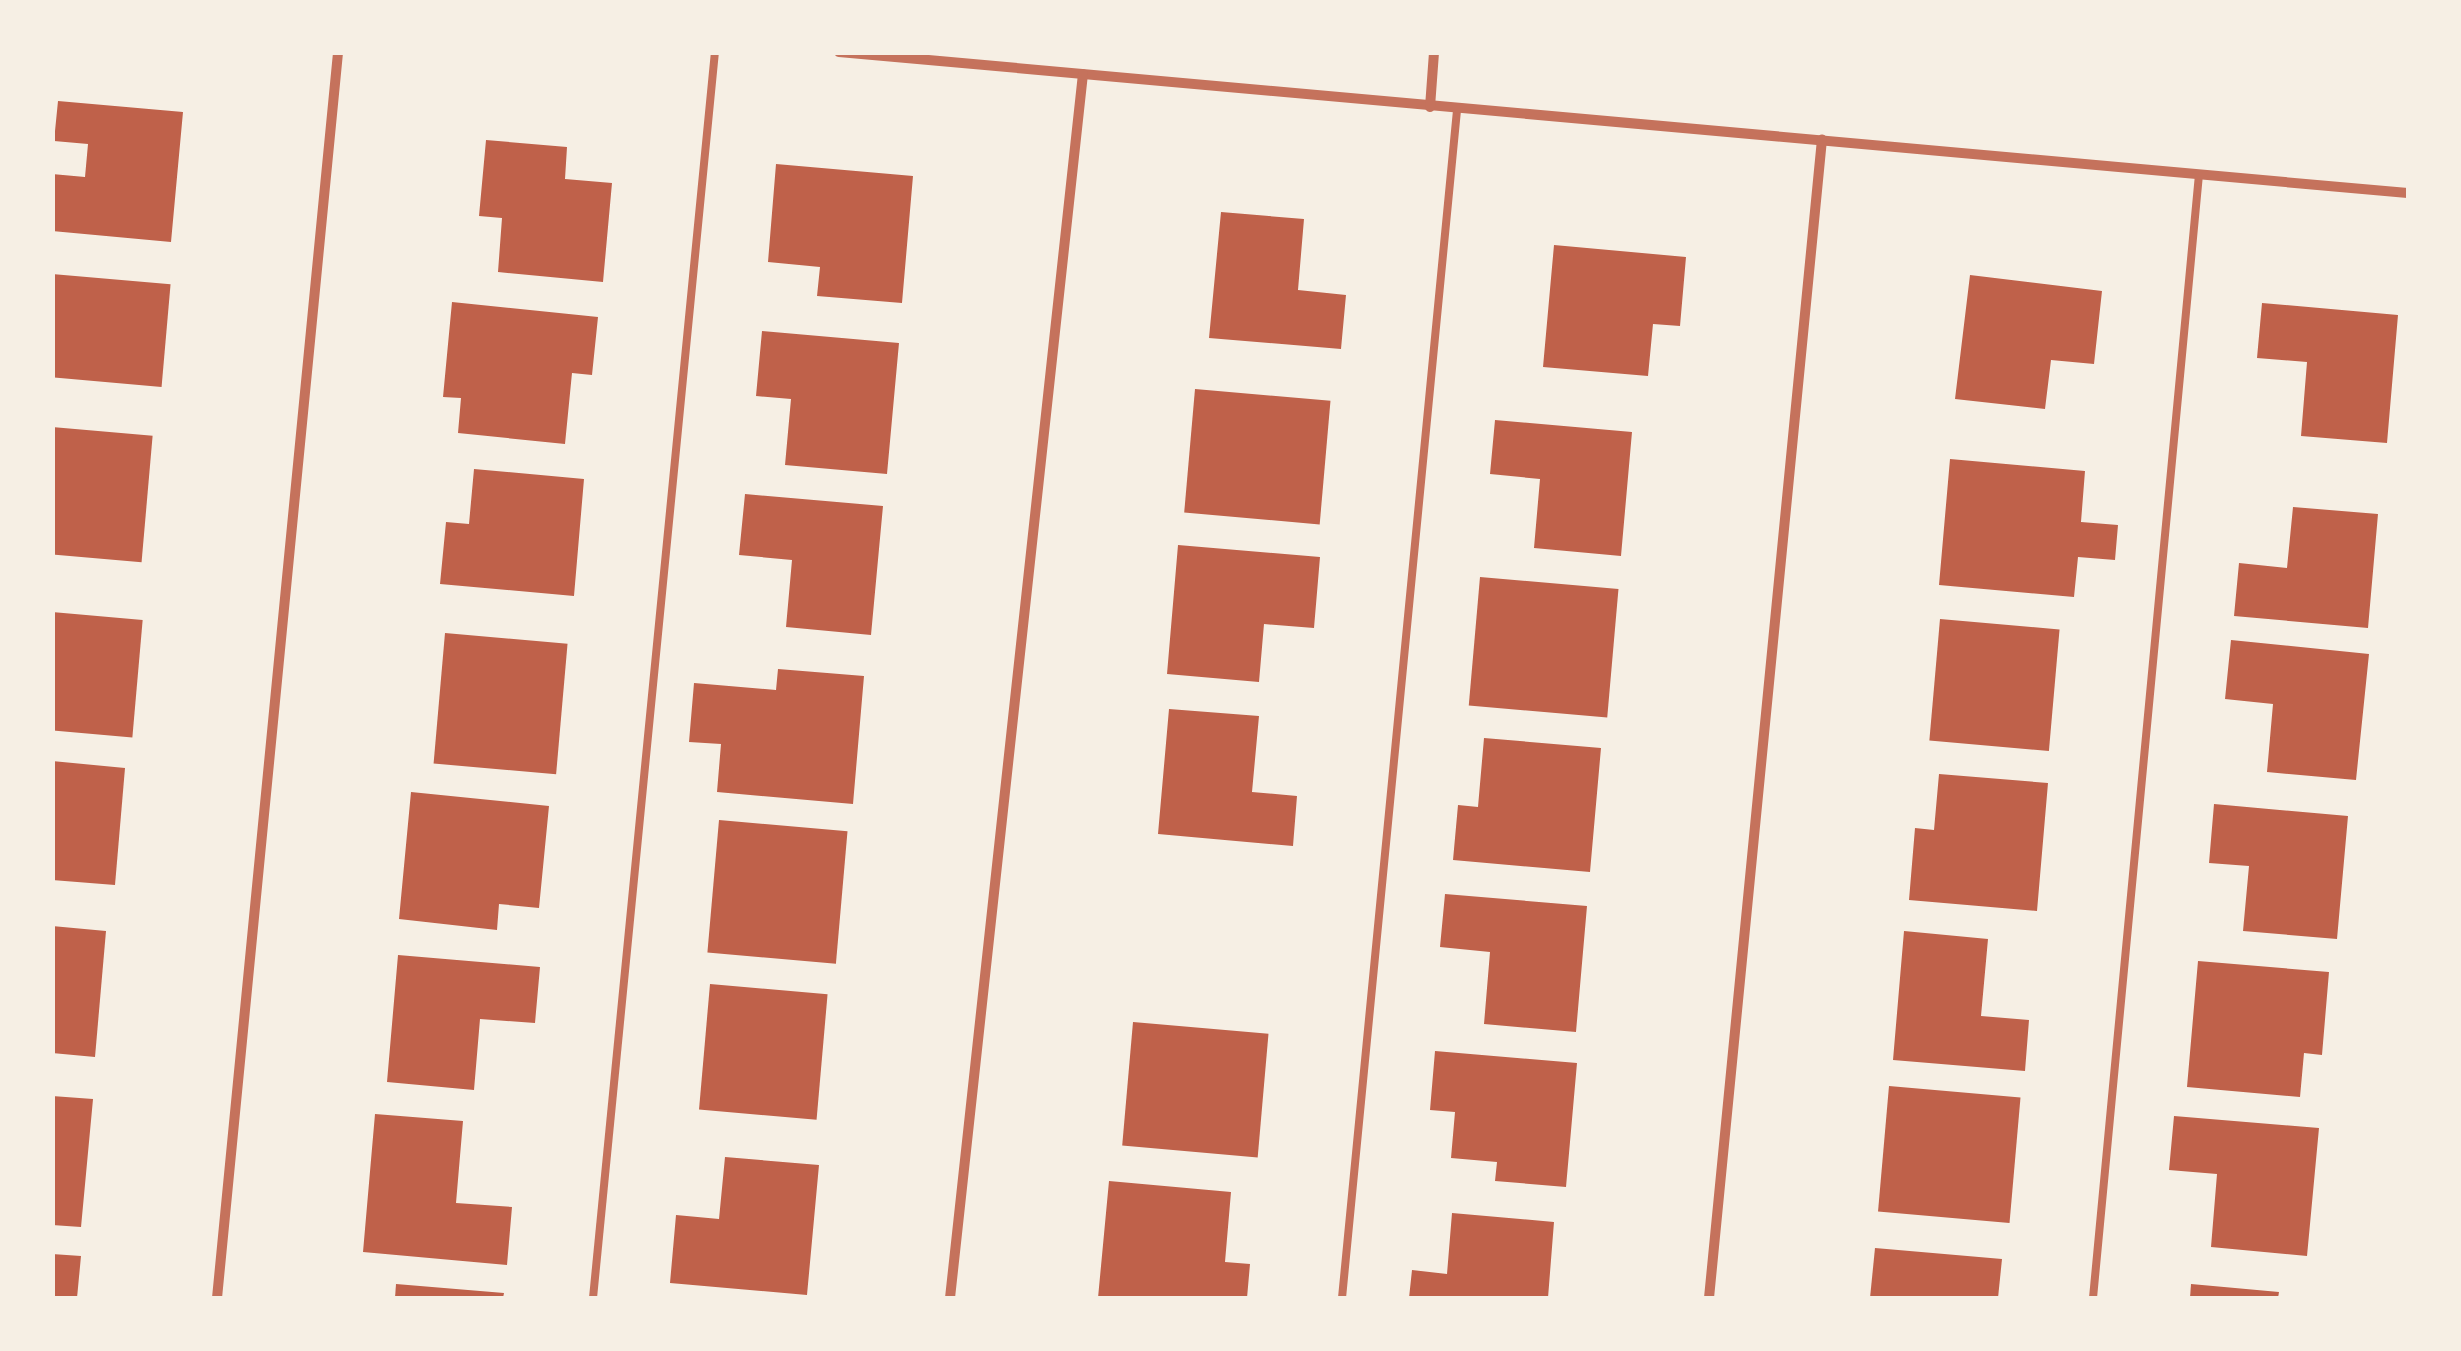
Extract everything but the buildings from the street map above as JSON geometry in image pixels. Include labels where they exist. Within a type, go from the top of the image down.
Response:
[{"type":"street","points":[[217,1298],[338,52]]},
{"type":"street","points":[[839,52],[2408,194]]},
{"type":"street","points":[[1430,107],[1434,52]]},
{"type":"street","points":[[950,1298],[1083,74]]},
{"type":"street","points":[[1710,1298],[1822,140]]},
{"type":"lane","points":[[594,1298],[715,52]]},
{"type":"lane","points":[[1342,1298],[1458,110]]},
{"type":"lane","points":[[2094,1298],[2199,175]]}]
